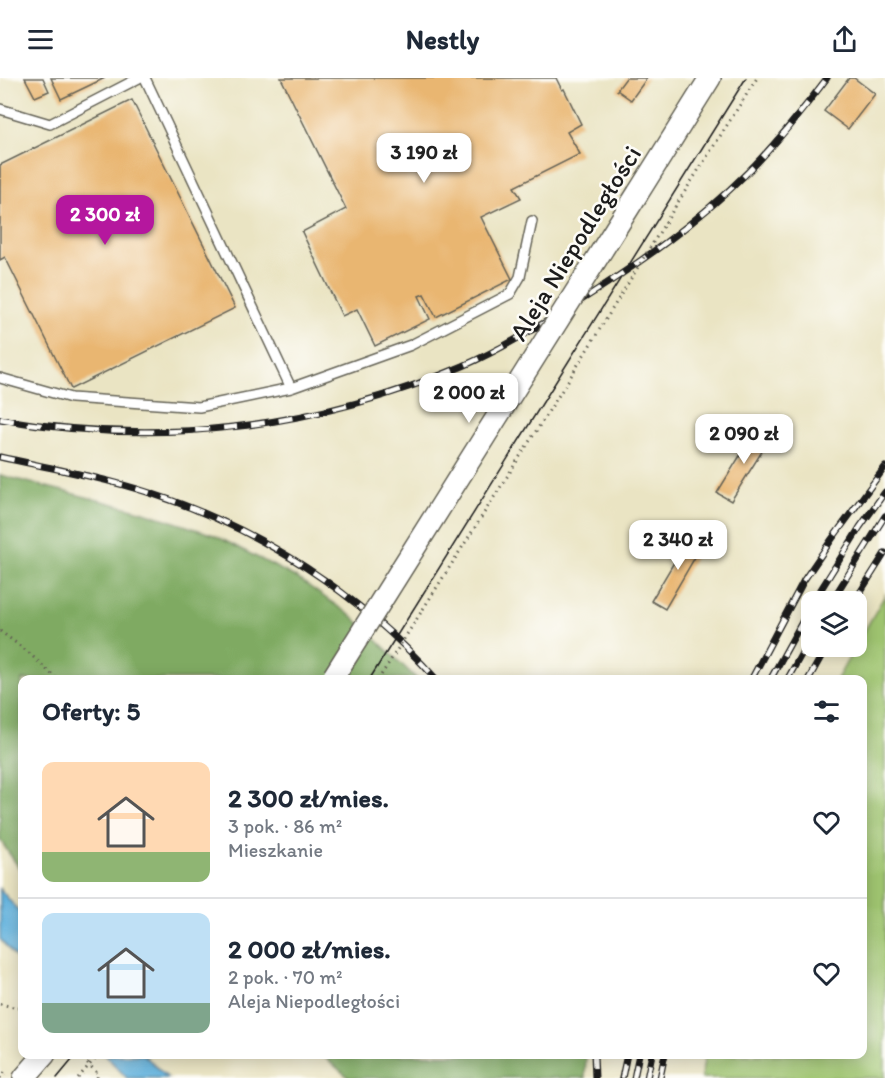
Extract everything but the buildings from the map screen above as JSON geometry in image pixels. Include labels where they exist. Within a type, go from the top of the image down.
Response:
[{"type":"street","name":"Aleja Niepodległości","points":[[327,674],[710,78]]},
{"type":"lane","points":[[0,109],[50,124],[139,78]]},
{"type":"lane","points":[[145,78],[291,388]]},
{"type":"lane","points":[[0,378],[71,398],[199,407],[291,388],[411,345],[510,294],[520,277],[532,220]]},
{"type":"path","points":[[381,675],[757,78]]},
{"type":"path","points":[[0,631],[28,652],[53,675]]},
{"type":"path","points":[[0,1004],[18,1008]]},
{"type":"path","points":[[84,1059],[98,1074],[97,1078]]},
{"type":"path","points":[[78,1078],[95,1059]]},
{"type":"green space","points":[[0,475],[141,511],[214,535],[297,578],[353,617],[413,675],[18,675],[18,866],[0,840]]},
{"type":"green space","points":[[885,595],[885,1078],[701,1078],[704,1059],[867,1059],[867,675],[839,675],[850,657],[867,657],[867,626]]},
{"type":"green space","points":[[327,1059],[586,1059],[585,1078],[349,1078]]},
{"type":"water","points":[[0,889],[18,910],[18,960],[0,939]]},
{"type":"water","points":[[109,1059],[148,1059],[168,1078],[127,1078]]},
{"type":"tram line","points":[[372,675],[746,78]]},
{"type":"tram line","points":[[57,1078],[73,1059]]},
{"type":"railway","points":[[0,419],[59,427],[118,431],[177,431],[235,427],[293,418],[350,405],[407,388],[463,366],[506,345],[575,304],[643,259],[687,226],[759,161],[827,78]]},
{"type":"railway","points":[[0,457],[132,487],[231,525],[306,567],[341,592],[407,648],[432,675]]},
{"type":"railway","points":[[754,675],[804,580],[885,467]]},
{"type":"railway","points":[[820,591],[885,492]]},
{"type":"railway","points":[[838,591],[885,516]]},
{"type":"railway","points":[[861,591],[885,553]]},
{"type":"railway","points":[[773,675],[801,624]]},
{"type":"railway","points":[[790,675],[801,655]]},
{"type":"railway","points":[[811,675],[821,657]]},
{"type":"railway","points":[[594,1059],[595,1078]]},
{"type":"railway","points":[[622,1078],[626,1059]]},
{"type":"railway","points":[[634,1078],[638,1059]]},
{"type":"railway","points":[[647,1078],[651,1059]]},
{"type":"railway","points":[[660,1078],[664,1059]]}]
